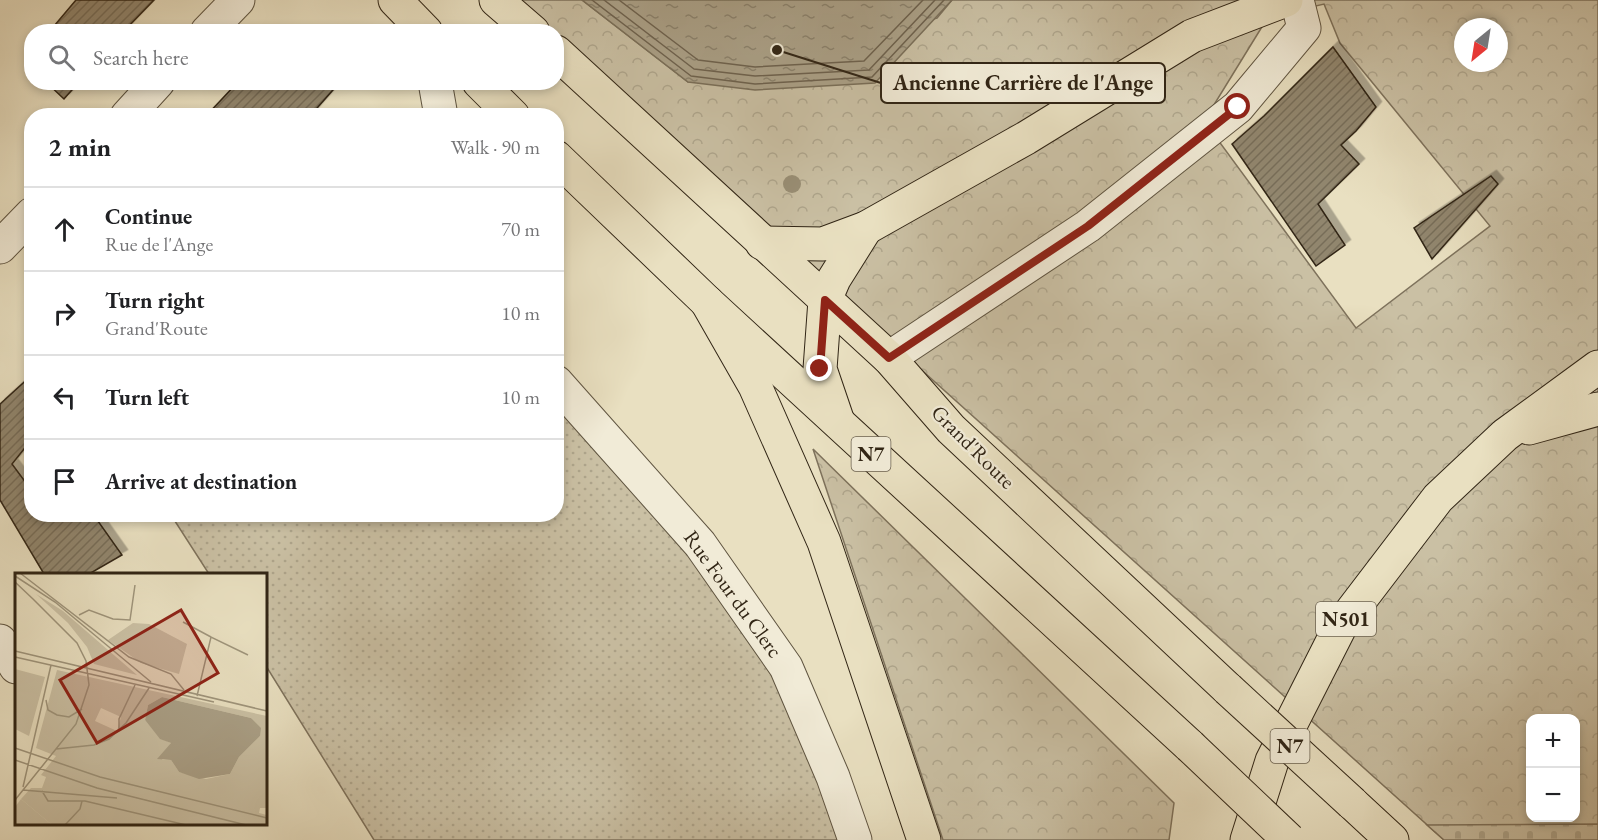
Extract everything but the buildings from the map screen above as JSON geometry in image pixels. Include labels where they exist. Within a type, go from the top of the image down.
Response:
[{"type":"main road","points":[[395,0],[418,24]]},
{"type":"main road","points":[[496,0],[524,24]]},
{"type":"main road","points":[[762,243],[823,244],[867,228],[1026,138],[1192,36],[1286,0]]},
{"type":"main road","name":"Grand'Route","points":[[564,59],[889,358],[951,429],[1392,840]]},
{"type":"main road","points":[[487,90],[505,108]]},
{"type":"main road","name":"N7","points":[[564,165],[707,302],[1190,746],[1289,840]]},
{"type":"main road","points":[[839,424],[820,369],[825,300],[834,279],[867,228]]},
{"type":"main road","points":[[707,302],[755,386],[780,438],[824,542],[924,840]]},
{"type":"main road","name":"N501","points":[[1247,840],[1272,762],[1341,625],[1438,498],[1505,435],[1598,367]]},
{"type":"main road","points":[[1505,435],[1598,409]]},
{"type":"street","points":[[215,24],[238,0]]},
{"type":"street","points":[[889,358],[1088,226],[1238,107],[1304,28],[1297,0]]},
{"type":"street","points":[[134,108],[151,90]]},
{"type":"street","points":[[436,90],[440,108]]},
{"type":"street","points":[[0,247],[24,222]]},
{"type":"street","name":"Rue Four du Clerc","points":[[564,391],[700,544],[786,666],[833,777],[855,840]]},
{"type":"street","points":[[0,640],[15,665]]},
{"type":"green space","points":[[510,0],[582,0],[688,82],[937,18],[952,0],[1598,0],[1598,840],[1444,840],[564,48],[564,24],[537,24]],"holes":[[[1324,4],[1340,43],[1490,226],[1356,328],[1204,121],[1268,17]]]},
{"type":"green space","points":[[564,391],[786,666],[855,840],[374,840],[267,668],[267,573],[208,573],[176,522],[564,522]]},
{"type":"green space","points":[[813,449],[1174,803],[1169,840],[943,840]]},
{"type":"green space","points":[[1598,824],[1598,840],[1444,840],[1427,825]]},
{"type":"water","points":[[582,0],[952,0],[875,83],[755,90],[688,82]]},
{"type":"place","name":"Ancienne Carrière de l'Ange","points":[[777,50]]},
{"type":"route","points":[[820,369],[825,300],[889,358],[1088,226],[1238,107]]}]
